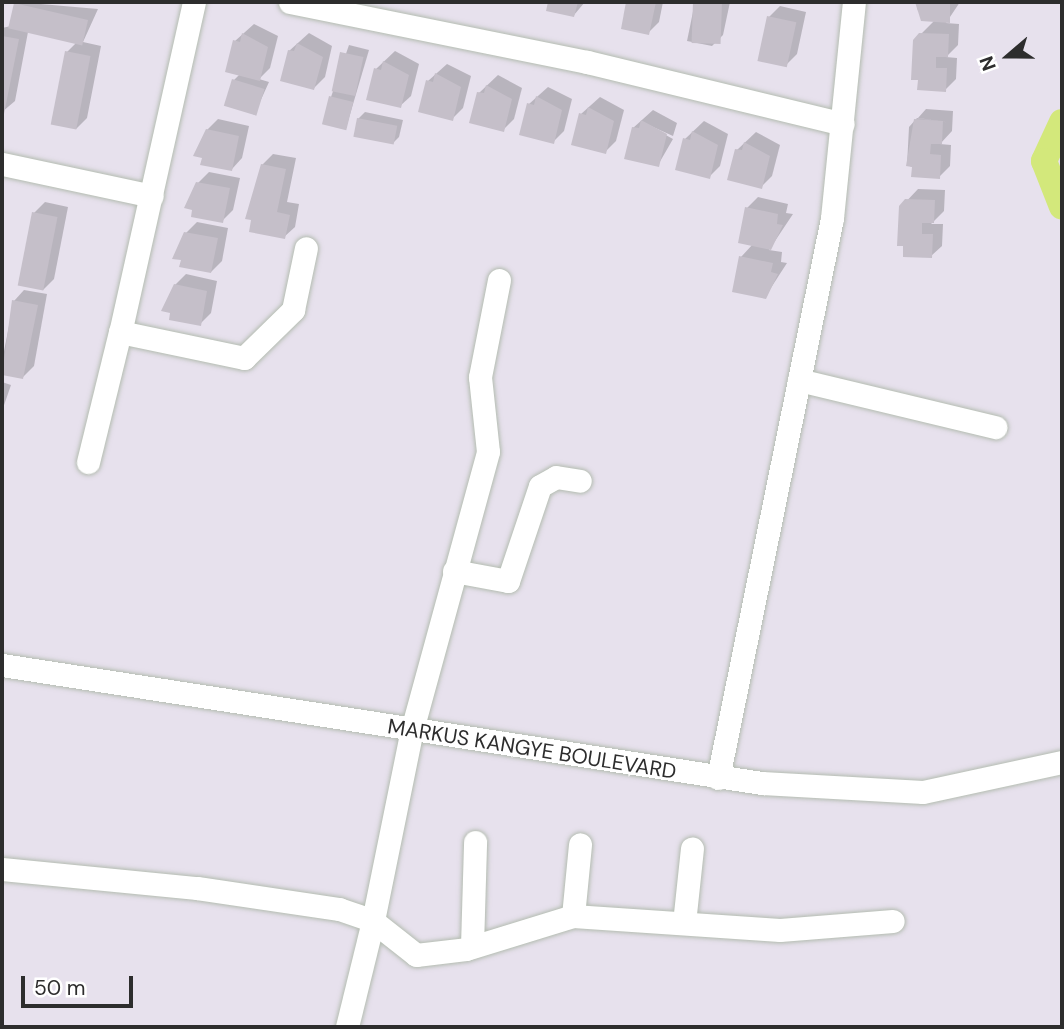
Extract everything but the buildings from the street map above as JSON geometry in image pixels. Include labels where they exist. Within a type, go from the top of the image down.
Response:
[{"type":"street","points":[[88,462],[152,196],[194,2]]},
{"type":"street","points":[[290,2],[587,62],[843,124]]},
{"type":"street","points":[[718,778],[799,380],[843,124],[854,2]]},
{"type":"street","points":[[2,164],[152,196]]},
{"type":"street","points":[[120,332],[244,358],[293,310],[306,248]]},
{"type":"street","points":[[347,1027],[373,921],[412,729],[488,452],[480,377],[499,280]]},
{"type":"street","points":[[799,380],[995,427]]},
{"type":"street","points":[[454,571],[508,581],[540,486],[556,477],[580,481]]},
{"type":"street","name":"MARKUS KANGYE BOULEVARD","points":[[2,665],[718,778],[923,792],[1062,762]]},
{"type":"street","points":[[472,946],[475,842]]},
{"type":"street","points":[[573,916],[580,844]]},
{"type":"street","points":[[684,922],[692,848]]},
{"type":"street","points":[[2,869],[197,888],[339,909],[373,921],[416,955],[472,946],[573,916],[779,930],[893,921]]},
{"type":"waterway","points":[[1062,122],[1044,161],[1062,207]]}]
